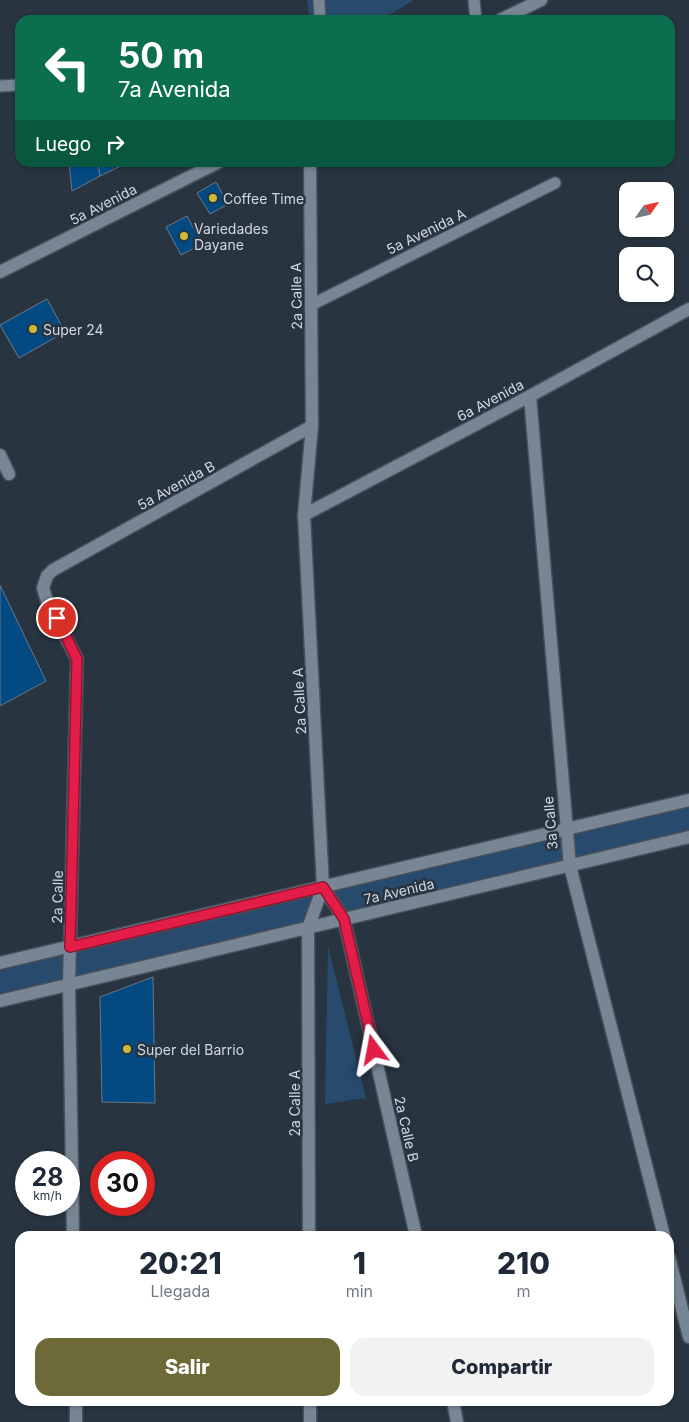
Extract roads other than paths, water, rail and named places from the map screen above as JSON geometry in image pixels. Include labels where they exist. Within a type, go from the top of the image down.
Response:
[{"type":"street","points":[[510,15],[541,0]]},
{"type":"street","name":"5a Avenida","points":[[0,272],[209,167]]},
{"type":"street","name":"2a Calle A","points":[[310,167],[312,426],[304,515],[323,887],[308,928],[310,1231]]},
{"type":"street","name":"6a Avenida","points":[[304,515],[530,396],[689,309]]},
{"type":"street","name":"3a Calle","points":[[530,396],[570,866],[663,1231]]},
{"type":"street","name":"5a Avenida B","points":[[53,570],[312,426]]},
{"type":"street","points":[[0,455],[9,474]]},
{"type":"street","name":"2a Calle","points":[[53,570],[47,576],[43,588],[77,659],[69,984],[73,1231]]},
{"type":"street","name":"7a Avenida","points":[[0,964],[689,800]]},
{"type":"street","name":"7a Avenida","points":[[0,1001],[689,837]]},
{"type":"street","name":"2a Calle B","points":[[323,887],[344,919],[415,1231]]},
{"type":"street","points":[[674,1277],[689,1336]]},
{"type":"street","points":[[76,1406],[76,1422]]},
{"type":"street","points":[[310,1406],[310,1422]]},
{"type":"street","points":[[454,1406],[457,1422]]},
{"type":"lane","points":[[319,0],[320,15]]},
{"type":"lane","points":[[474,0],[476,15]]},
{"type":"lane","points":[[0,86],[15,85]]},
{"type":"lane","name":"5a Avenida A","points":[[311,305],[554,183]]},
{"type":"place","name":"Coffee Time","points":[[213,198]]},
{"type":"place","name":"Variedades Dayane","points":[[184,236]]},
{"type":"place","name":"Super 24","points":[[33,329]]},
{"type":"place","name":"Super del Barrio","points":[[127,1049]]}]
